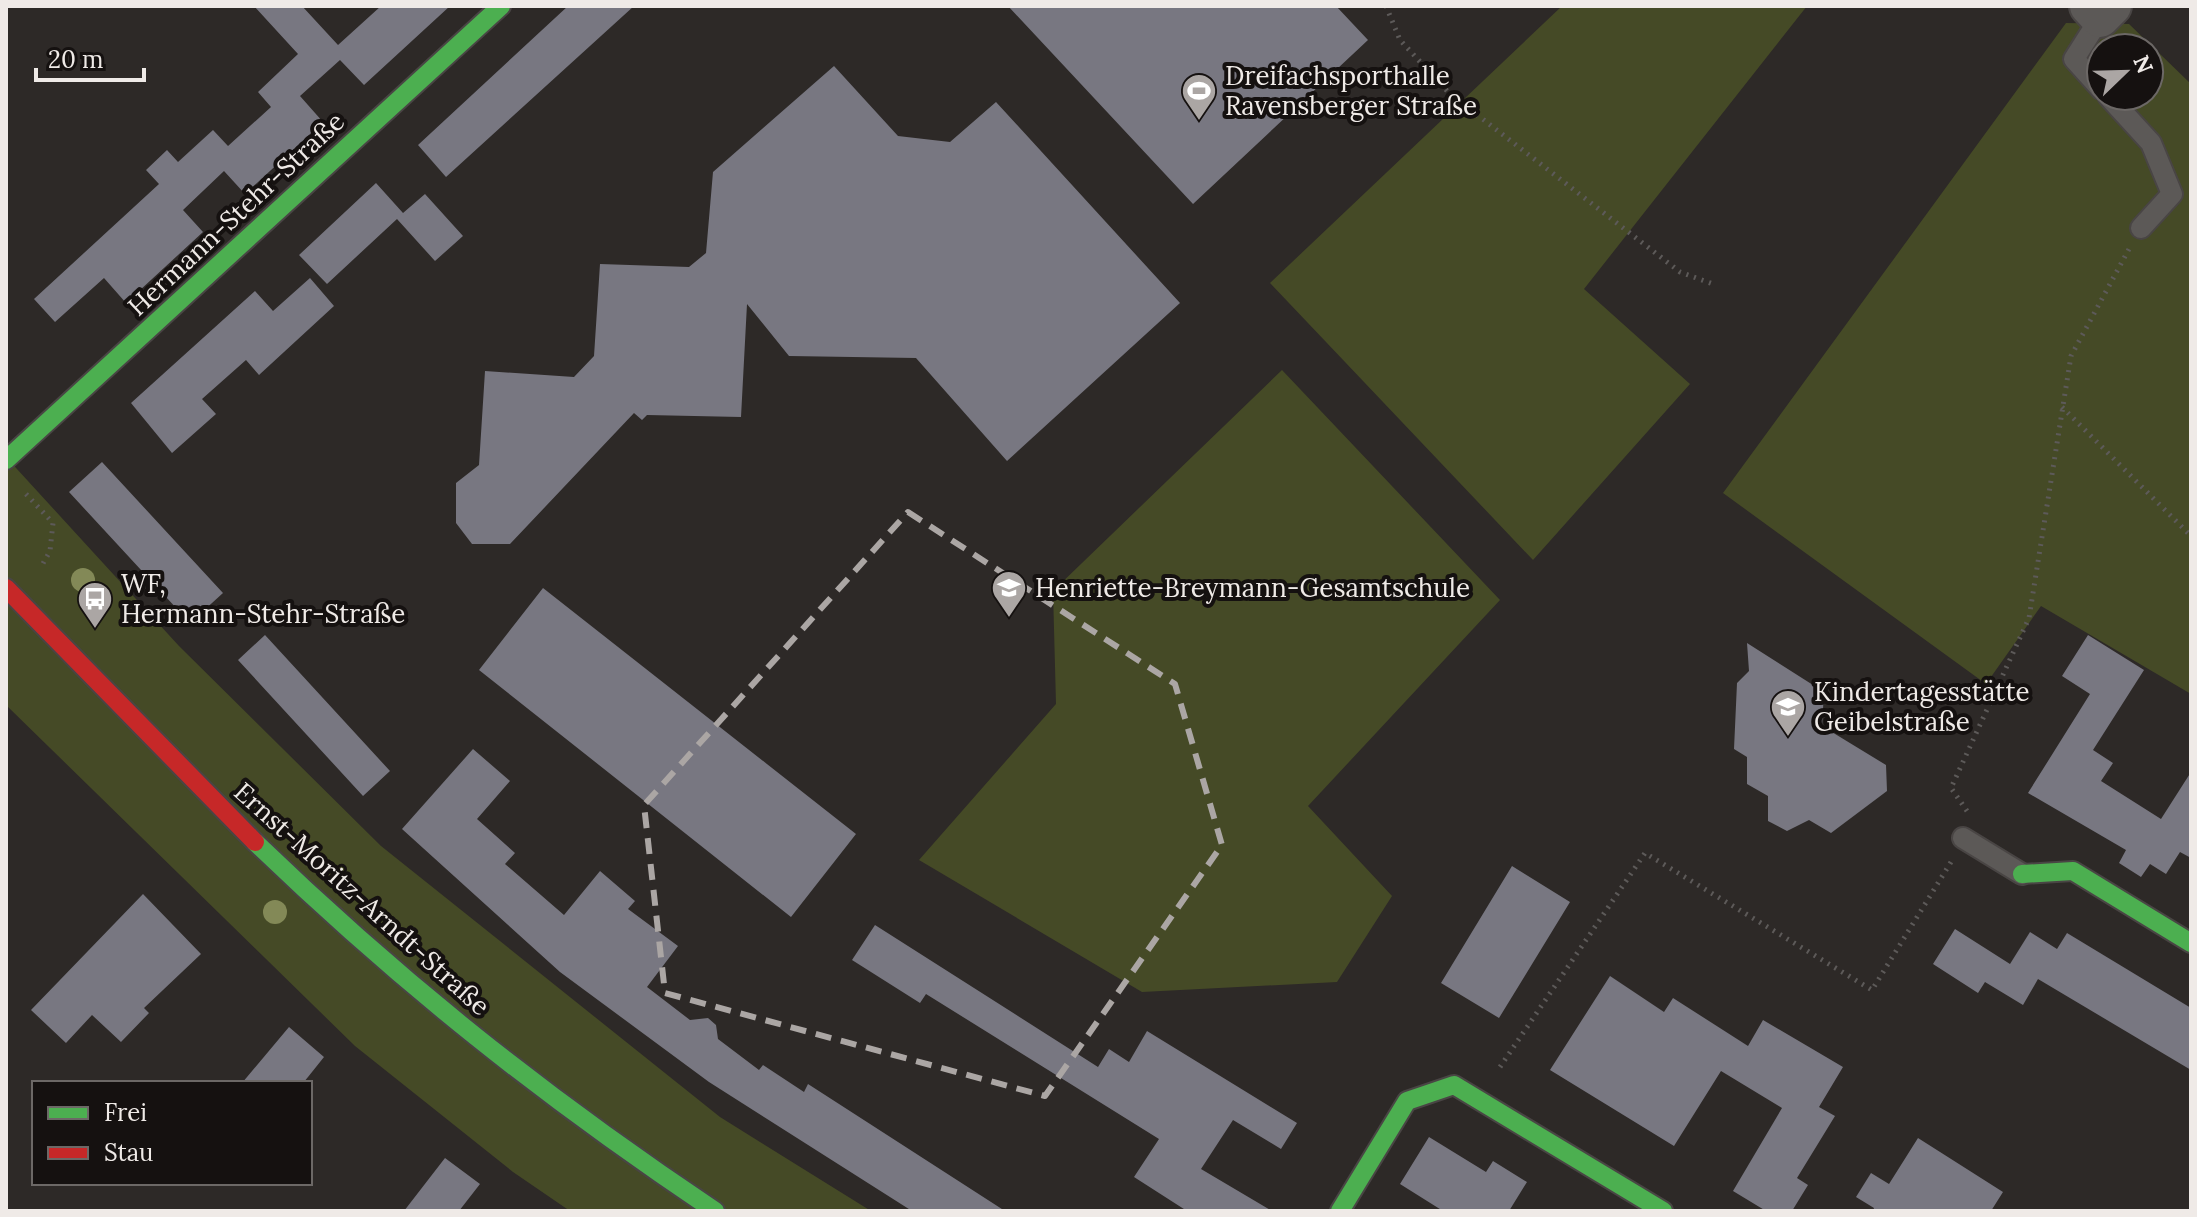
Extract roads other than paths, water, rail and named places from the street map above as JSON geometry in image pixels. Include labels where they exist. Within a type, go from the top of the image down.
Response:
[{"type":"street","name":"Hermann-Stehr-Straße","points":[[6,460],[501,6]]},
{"type":"street","name":"Ernst-Moritz-Arndt-Straße","points":[[9,591],[175,763],[347,928],[466,1031],[640,1161],[715,1211]]},
{"type":"street","points":[[2022,874],[2073,871],[2191,943]]},
{"type":"street","points":[[1340,1211],[1407,1101],[1454,1085],[1663,1211]]},
{"type":"lane","points":[[2088,32],[2100,10]]},
{"type":"lane","points":[[2085,38],[2074,59],[2085,71]]},
{"type":"lane","points":[[2123,112],[2151,143],[2172,194],[2141,228]]},
{"type":"lane","points":[[1963,838],[2022,874]]},
{"type":"place","name":"Dreifachsporthalle Ravensberger Straße","points":[[1199,122]]},
{"type":"place","name":"Henriette-Breymann-Gesamtschule","points":[[1009,619]]},
{"type":"place","name":"WF, Hermann-Stehr-Straße","points":[[95,630]]},
{"type":"place","name":"Kindertagesstätte Geibelstraße","points":[[1788,738]]}]
